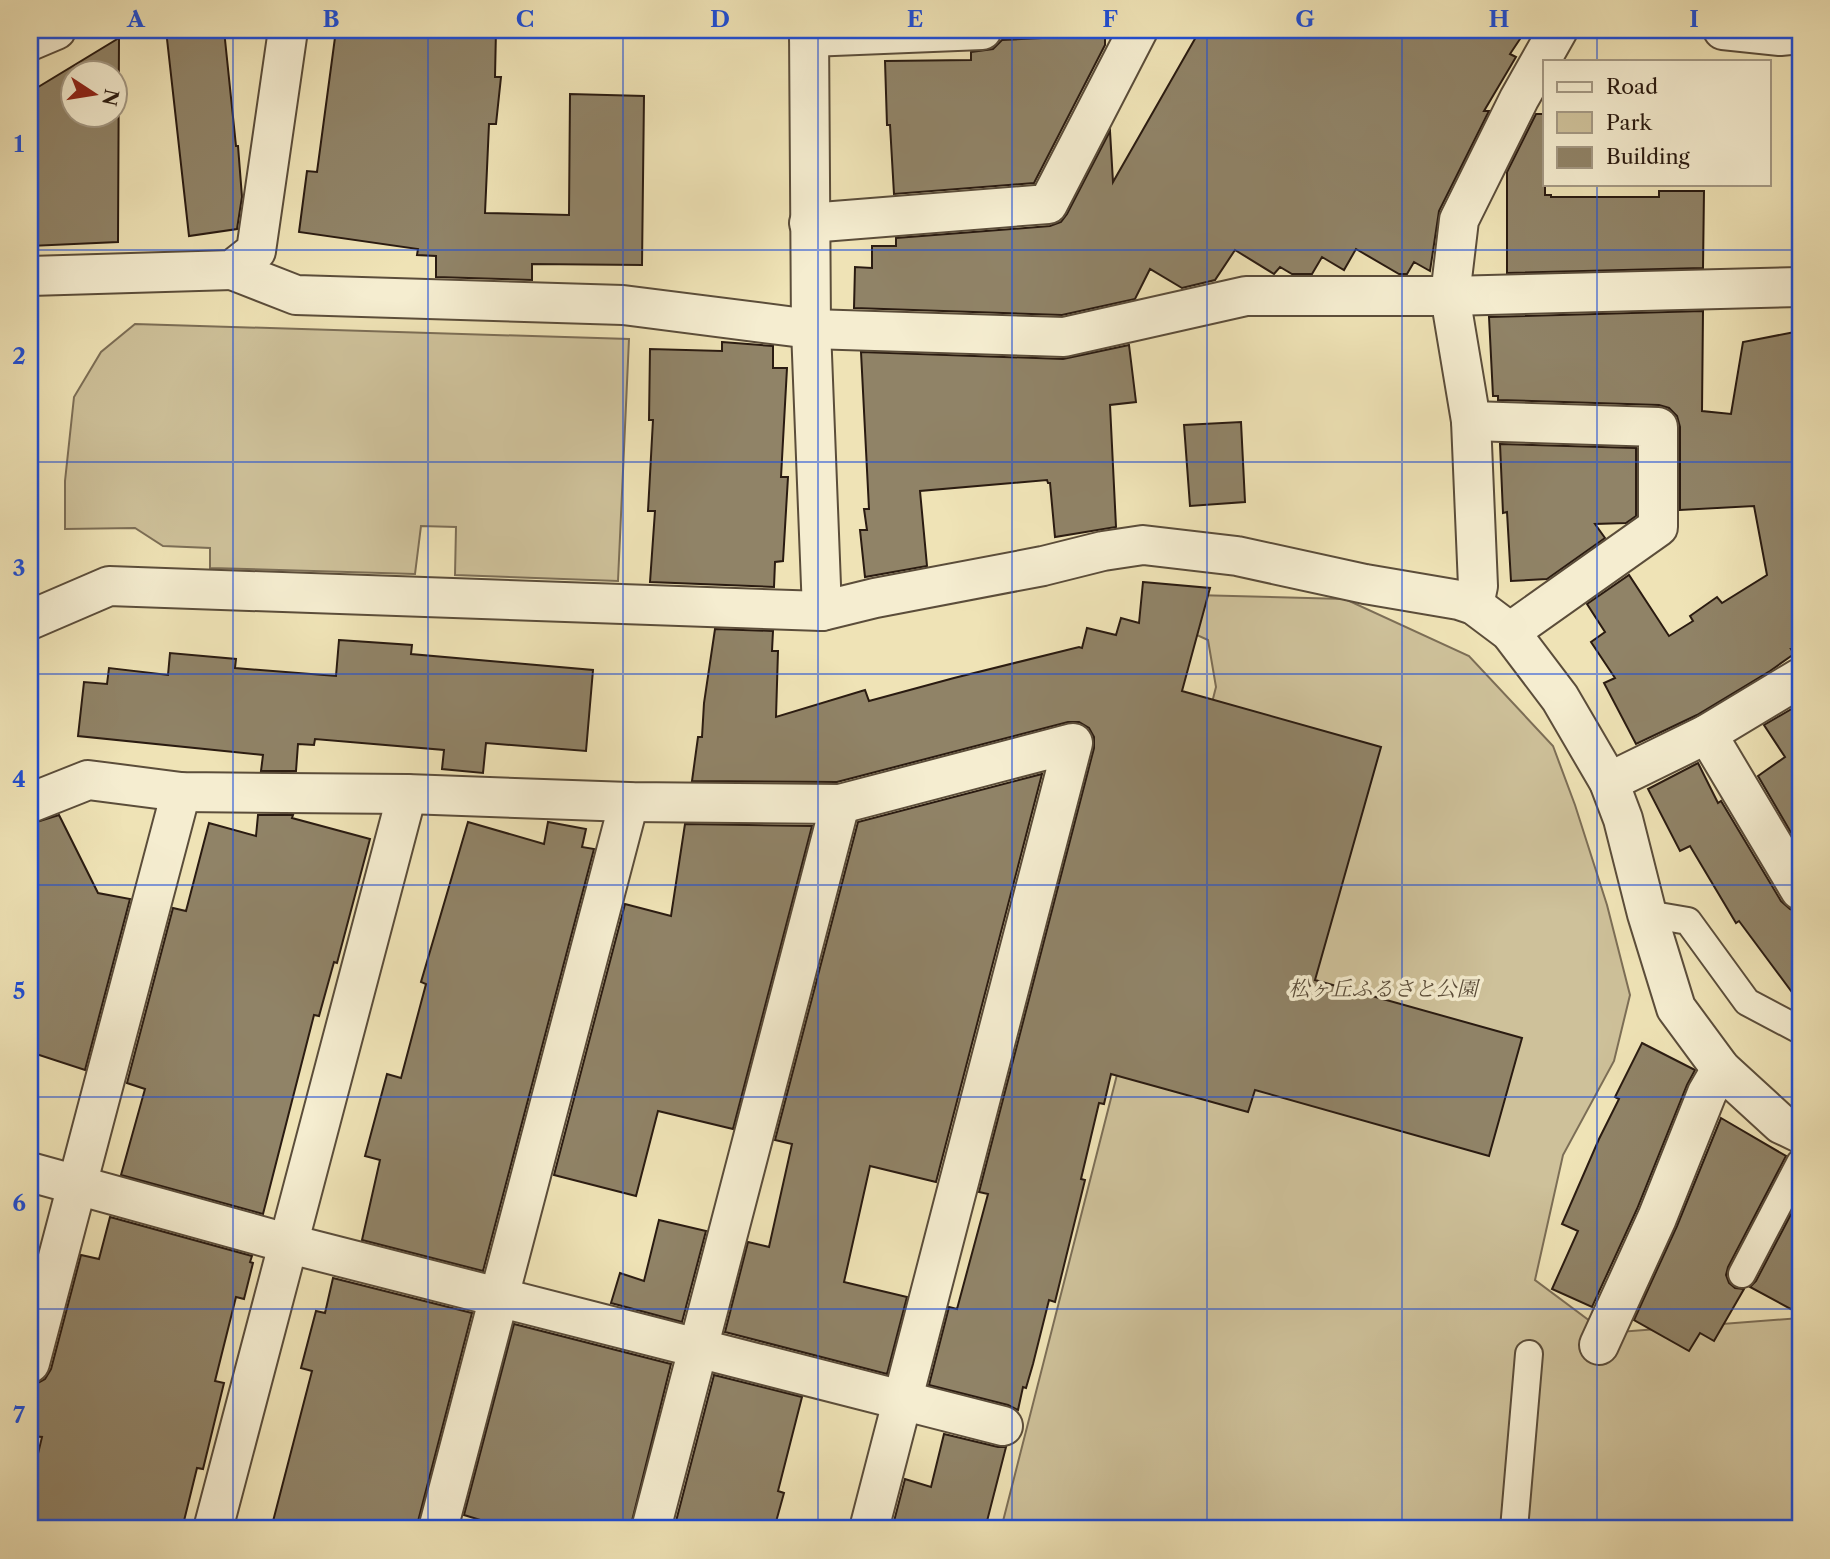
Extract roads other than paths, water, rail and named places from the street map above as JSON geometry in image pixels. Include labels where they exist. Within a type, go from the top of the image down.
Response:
[{"type":"street","points":[[30,41],[56,30]]},
{"type":"street","points":[[232,270],[256,251],[288,30]]},
{"type":"street","points":[[822,611],[811,329],[809,33],[982,30]]},
{"type":"street","points":[[809,223],[1048,204],[1138,30]]},
{"type":"street","points":[[1474,605],[1479,586],[1471,421],[1450,296],[1458,220],[1519,99],[1558,30]]},
{"type":"street","points":[[1723,30],[1780,36],[1800,34]]},
{"type":"street","points":[[30,276],[232,270],[296,295],[623,306],[811,329],[1064,337],[1245,296],[1450,296],[1800,287]]},
{"type":"street","points":[[1471,421],[1658,427],[1658,527],[1510,632]]},
{"type":"street","points":[[30,620],[109,586],[822,611],[875,598],[1043,566],[1103,551],[1143,545],[1237,556],[1366,584],[1459,600],[1474,605],[1510,632],[1560,698],[1609,782],[1623,819],[1647,914],[1676,1008],[1721,1069],[1781,1124],[1800,1133]]},
{"type":"street","points":[[1609,782],[1707,734],[1800,678]]},
{"type":"street","points":[[1707,734],[1800,890]]},
{"type":"street","points":[[30,803],[88,780],[181,792],[407,794],[629,802],[840,804],[1073,743],[869,1529]]},
{"type":"street","points":[[30,1363],[181,792]]},
{"type":"street","points":[[213,1529],[407,794]]},
{"type":"street","points":[[438,1529],[629,802]]},
{"type":"street","points":[[652,1529],[840,804]]},
{"type":"street","points":[[1599,1345],[1657,1218],[1707,1093],[1721,1069]]},
{"type":"street","points":[[30,1172],[290,1244],[1003,1426]]},
{"type":"lane","points":[[1647,914],[1688,921],[1747,1002],[1800,1030]]},
{"type":"lane","points":[[1742,1274],[1800,1163]]},
{"type":"lane","points":[[1514,1529],[1529,1354]]},
{"type":"park label","name":"松ヶ丘ふるさと公園","points":[[1383,988]]}]
